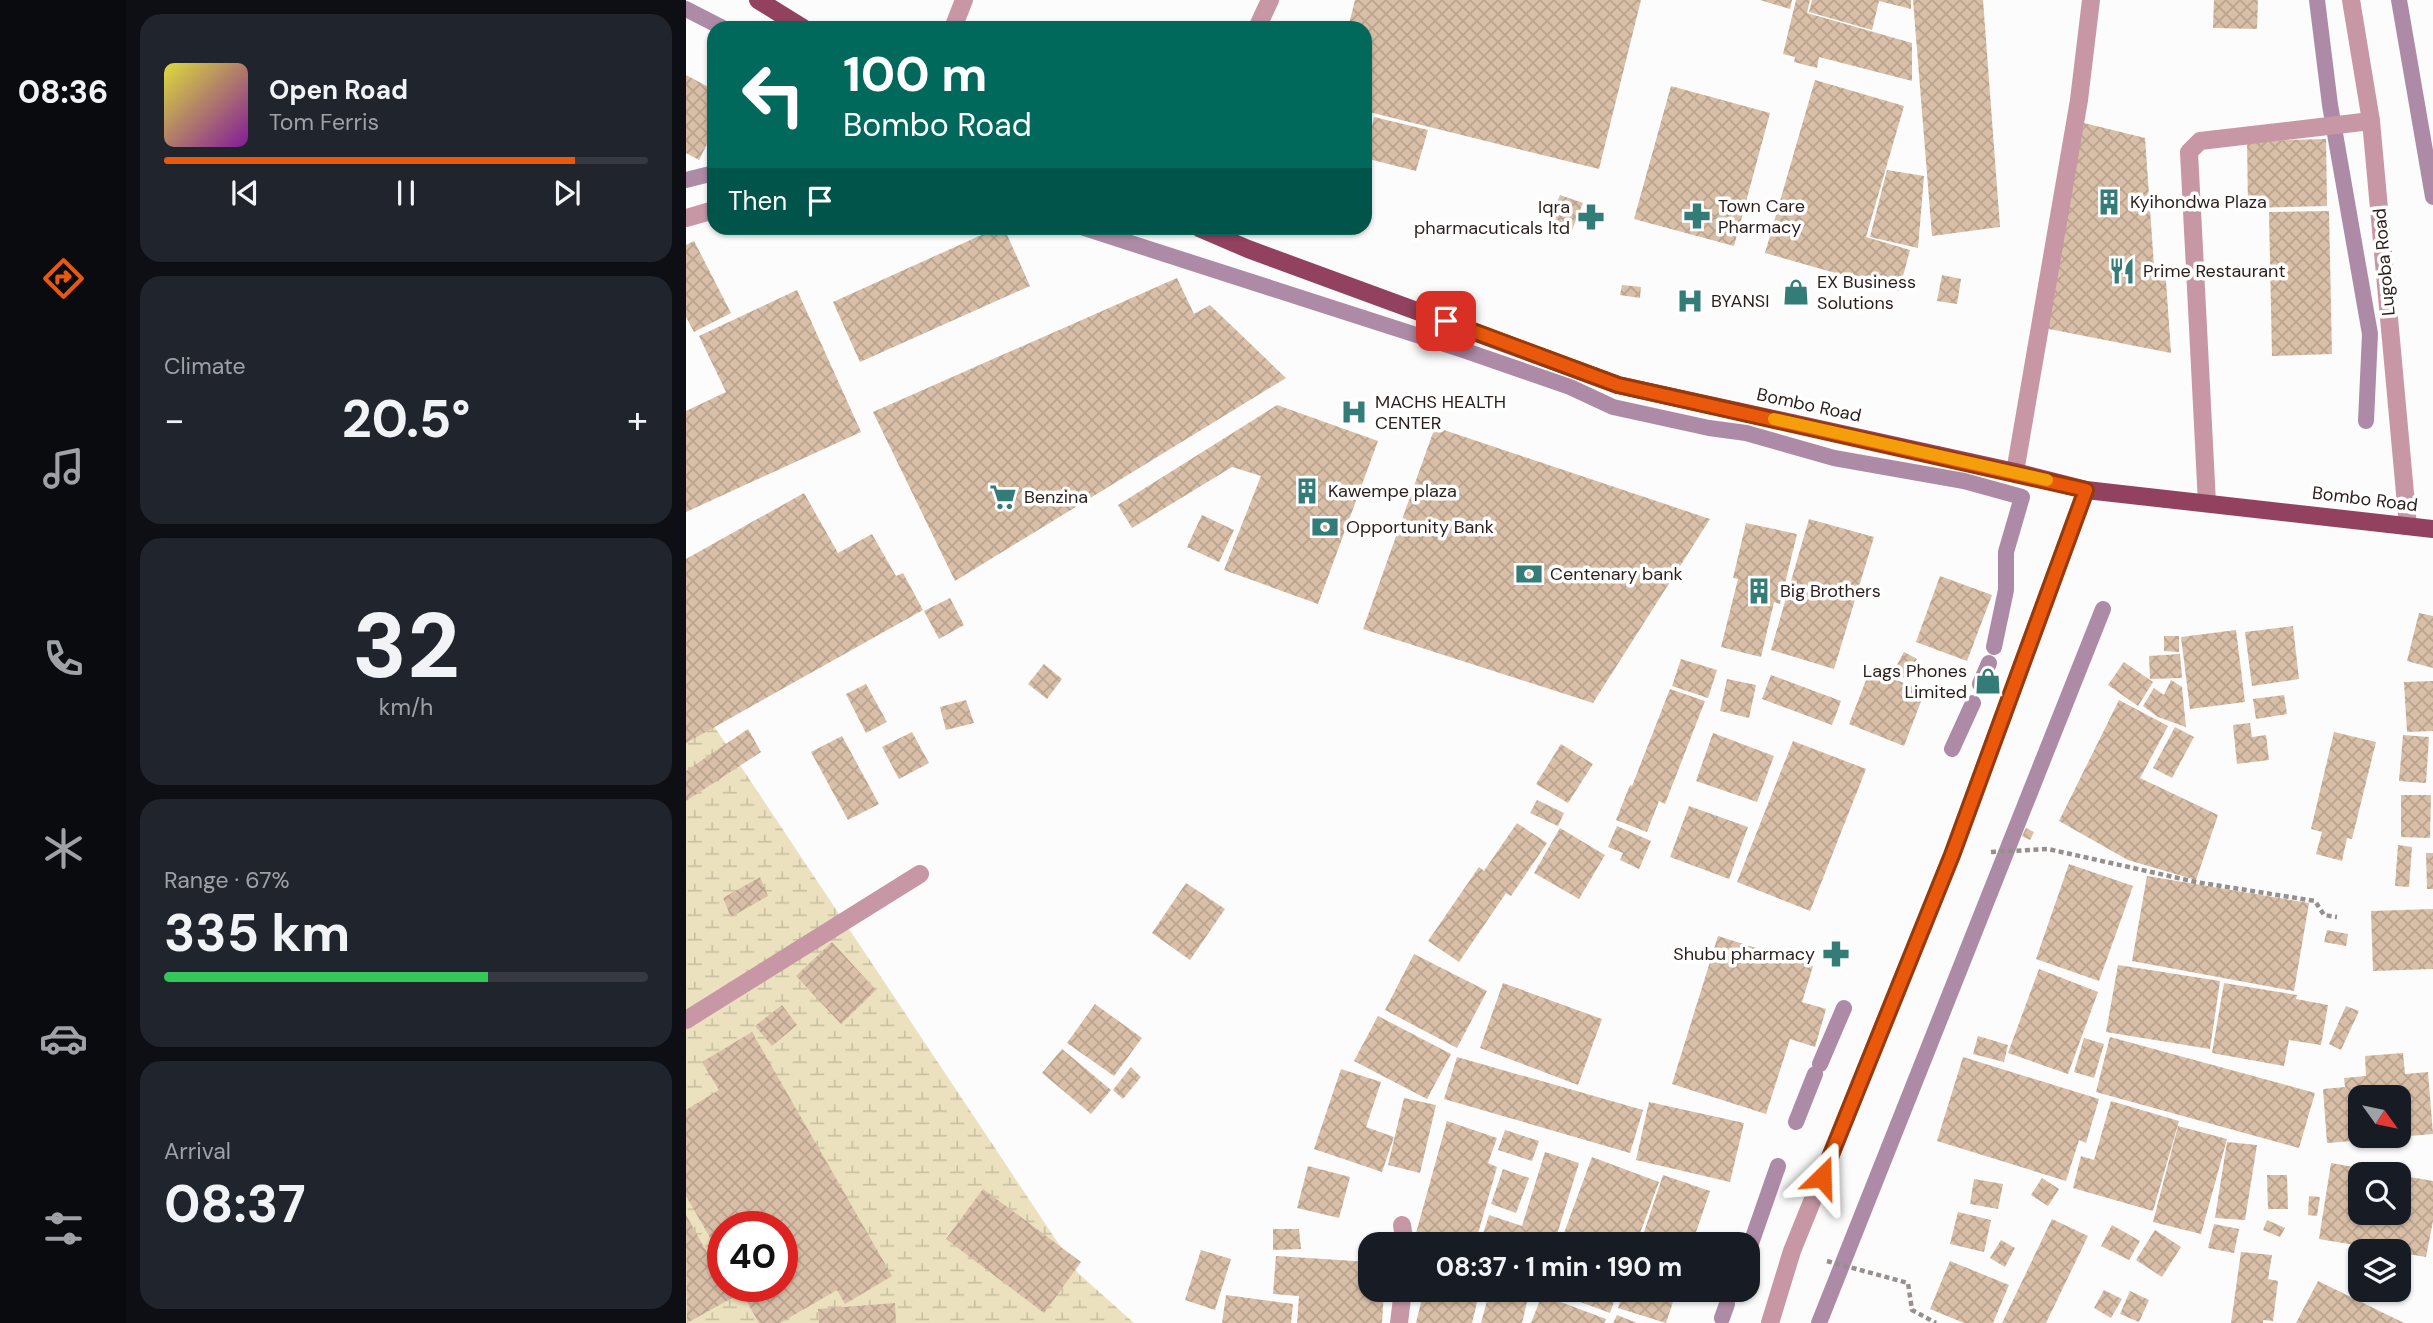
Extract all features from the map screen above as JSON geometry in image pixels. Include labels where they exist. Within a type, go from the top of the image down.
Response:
[{"type":"main road","points":[[758,0],[792,21]]},
{"type":"main road","name":"Bombo Road","points":[[1215,235],[1618,385],[2086,490],[2433,528]]},
{"type":"street","points":[[956,21],[964,0]]},
{"type":"street","points":[[1260,21],[1270,0]]},
{"type":"street","points":[[2015,472],[2079,100],[2091,0]]},
{"type":"street","name":"Lugoba Road","points":[[2351,0],[2371,121],[2408,526]]},
{"type":"street","points":[[2207,503],[2189,152],[2200,141],[2371,121]]},
{"type":"street","points":[[686,218],[707,212]]},
{"type":"street","points":[[1770,1323],[1792,1251],[1952,855],[2086,490]]},
{"type":"street","points":[[686,1020],[920,874]]},
{"type":"street","points":[[1402,1225],[1403,1232]]},
{"type":"street","points":[[1399,1323],[1402,1302]]},
{"type":"path","points":[[1952,855],[2048,849],[2196,882],[2315,901],[2324,915],[2337,917]]},
{"type":"path","points":[[1792,1251],[1908,1283],[1912,1310],[1936,1323]]},
{"type":"green space","points":[[686,684],[1078,1273],[1134,1323],[686,1323]]},
{"type":"building","points":[[1355,0],[1641,0],[1599,169],[1372,113],[1372,21],[1350,21]]},
{"type":"building","points":[[1760,0],[1792,0],[1790,9]]},
{"type":"building","points":[[1796,0],[1810,0],[1807,13],[1912,43],[1912,81],[1819,57],[1817,68],[1794,62],[1795,57],[1783,54]]},
{"type":"building","points":[[1812,0],[1911,0],[1911,9],[1879,1],[1872,30],[1809,12]]},
{"type":"building","points":[[1913,0],[1983,0],[2000,227],[1932,236]]},
{"type":"building","points":[[2214,0],[2258,0],[2257,29],[2213,28]]},
{"type":"building","points":[[686,75],[707,86],[707,144],[699,160],[686,153]]},
{"type":"building","points":[[1815,80],[1904,106],[1866,237],[1910,250],[1899,291],[1765,253]]},
{"type":"building","points":[[1671,86],[1770,113],[1734,246],[1634,219]]},
{"type":"building","points":[[1374,117],[1428,130],[1416,171],[1372,160]]},
{"type":"building","name":"Kyihondwa Plaza","points":[[2084,123],[2145,138],[2154,266],[2165,266],[2171,353],[2044,328]]},
{"type":"building","points":[[2326,139],[2327,206],[2248,208],[2247,141]]},
{"type":"building","points":[[1887,170],[1924,176],[1918,248],[1870,237]]},
{"type":"building","points":[[1560,195],[1583,203],[1572,230],[1550,222]]},
{"type":"building","points":[[2329,211],[2332,354],[2272,356],[2269,212]]},
{"type":"building","points":[[981,235],[1007,235],[1030,286],[860,362],[833,302]]},
{"type":"building","points":[[694,241],[731,313],[694,332],[686,317],[686,245]]},
{"type":"building","points":[[1942,275],[1961,279],[1957,304],[1937,301]]},
{"type":"building","name":"Benzina","points":[[1177,278],[1194,314],[1210,305],[1286,378],[955,581],[873,412]]},
{"type":"building","points":[[1622,285],[1641,287],[1640,298],[1620,295]]},
{"type":"building","points":[[797,290],[861,432],[686,512],[686,411],[726,392],[699,336]]},
{"type":"building","name":"Kawempe plaza","points":[[1277,405],[1378,441],[1318,604],[1224,570],[1261,476],[1232,467],[1132,528],[1118,505]]},
{"type":"building","name":"Centenary bank","points":[[1435,427],[1710,519],[1593,703],[1363,629]]},
{"type":"building","points":[[804,493],[838,553],[872,534],[896,576],[903,573],[923,610],[686,743],[686,559]]},
{"type":"building","points":[[1202,515],[1234,530],[1219,562],[1187,547]]},
{"type":"building","points":[[1809,519],[1874,537],[1834,669],[1771,650]]},
{"type":"building","name":"Big Brothers","points":[[1746,523],[1797,534],[1780,604],[1774,602],[1761,657],[1721,647],[1738,579],[1733,578]]},
{"type":"building","points":[[1940,576],[1992,595],[1967,661],[1916,642]]},
{"type":"building","points":[[950,598],[964,625],[939,639],[924,611]]},
{"type":"building","points":[[2419,613],[2433,616],[2433,668],[2407,661]]},
{"type":"building","points":[[2293,626],[2299,679],[2252,686],[2245,632]]},
{"type":"building","points":[[2236,630],[2245,702],[2190,709],[2181,637]]},
{"type":"building","points":[[2164,636],[2179,636],[2179,652],[2164,651]]},
{"type":"building","points":[[1904,652],[1917,659],[1906,679],[1893,672]]},
{"type":"building","points":[[2180,654],[2182,678],[2150,679],[2149,656]]},
{"type":"building","points":[[1681,659],[1717,670],[1708,698],[1672,686]]},
{"type":"building","points":[[2124,662],[2153,682],[2138,706],[2108,685]]},
{"type":"building","points":[[1044,664],[1062,679],[1047,699],[1028,684]]},
{"type":"building","points":[[1870,670],[1925,691],[1904,746],[1849,724]]},
{"type":"building","points":[[1771,675],[1841,701],[1832,725],[1762,699]]},
{"type":"building","points":[[1727,679],[1756,685],[1749,718],[1720,711]]},
{"type":"building","points":[[2171,680],[2182,687],[2186,727],[2158,717],[2143,706],[2154,688],[2164,695]]},
{"type":"building","points":[[2433,681],[2433,731],[2407,732],[2404,682]]},
{"type":"building","points":[[866,684],[887,722],[866,733],[846,694]]},
{"type":"building","points":[[1670,689],[1705,701],[1665,804],[1659,801],[1647,832],[1616,820]]},
{"type":"building","points":[[2284,695],[2287,714],[2256,719],[2253,699]]},
{"type":"building","points":[[966,700],[974,723],[946,730],[940,707]]},
{"type":"building","points":[[2119,700],[2168,726],[2140,778],[2218,815],[2196,880],[2128,860],[2059,821]]},
{"type":"building","points":[[2250,723],[2252,737],[2266,735],[2269,760],[2237,764],[2233,725]]},
{"type":"building","points":[[2175,727],[2194,737],[2172,778],[2153,768]]},
{"type":"building","points":[[748,729],[761,752],[686,801],[686,771]]},
{"type":"building","points":[[912,732],[929,763],[899,779],[882,747]]},
{"type":"building","points":[[2334,732],[2376,742],[2352,839],[2347,838],[2342,861],[2316,854],[2322,832],[2311,829]]},
{"type":"building","points":[[1713,733],[1774,756],[1757,802],[1696,781]]},
{"type":"building","points":[[2403,735],[2429,737],[2426,783],[2399,781]]},
{"type":"building","points":[[842,736],[879,804],[848,820],[811,752]]},
{"type":"building","points":[[1793,741],[1866,769],[1810,911],[1737,882]]},
{"type":"building","points":[[1561,744],[1593,764],[1568,803],[1536,784]]},
{"type":"building","points":[[2401,795],[2431,795],[2430,838],[2401,837]]},
{"type":"building","points":[[1537,800],[1564,813],[1558,826],[1530,813]]},
{"type":"building","points":[[1689,806],[1748,827],[1729,879],[1670,857]]},
{"type":"building","points":[[1517,823],[1547,843],[1511,896],[1506,893],[1459,962],[1428,941],[1479,867],[1484,871]]},
{"type":"building","points":[[1617,826],[1651,841],[1639,869],[1620,860],[1623,853],[1608,847]]},
{"type":"building","points":[[1560,828],[1605,855],[1579,899],[1534,873]]},
{"type":"building","points":[[2026,828],[2034,832],[2030,840],[2022,836]]},
{"type":"building","points":[[2398,845],[2412,847],[2409,887],[2395,886]]},
{"type":"building","points":[[2426,853],[2433,853],[2433,889],[2427,889]]},
{"type":"building","points":[[2069,864],[2133,886],[2099,981],[2036,959]]},
{"type":"building","points":[[2147,876],[2309,903],[2294,991],[2132,961]]},
{"type":"building","points":[[760,877],[768,896],[731,917],[723,898]]},
{"type":"building","points":[[1186,883],[1225,909],[1190,960],[1152,933]]},
{"type":"building","points":[[2433,909],[2433,969],[2373,971],[2371,911]]},
{"type":"building","points":[[2327,930],[2348,934],[2346,946],[2324,942]]},
{"type":"building","points":[[1718,936],[1813,966],[1802,1002],[1826,1009],[1815,1047],[1790,1039],[1766,1114],[1672,1084]]},
{"type":"building","points":[[832,942],[876,990],[841,1024],[796,976]]},
{"type":"building","points":[[1414,954],[1487,991],[1457,1048],[1385,1010]]},
{"type":"building","points":[[2118,965],[2220,981],[2210,1049],[2106,1032]]},
{"type":"building","points":[[2039,969],[2098,992],[2068,1074],[2008,1053]]},
{"type":"building","points":[[1503,983],[1602,1019],[1578,1085],[1480,1048]]},
{"type":"building","points":[[2224,983],[2297,995],[2296,999],[2328,1005],[2321,1045],[2289,1040],[2284,1066],[2212,1053]]},
{"type":"building","points":[[1095,1004],[1142,1038],[1114,1076],[1067,1043]]},
{"type":"building","points":[[782,1005],[797,1025],[772,1046],[755,1026]]},
{"type":"building","points":[[2346,1006],[2359,1011],[2341,1050],[2329,1044]]},
{"type":"building","points":[[1378,1016],[1451,1054],[1427,1099],[1354,1061]]},
{"type":"building","points":[[752,1032],[892,1276],[845,1304],[837,1290],[780,1323],[759,1323],[747,1302],[798,1302],[798,1211],[707,1211],[707,1232],[686,1196],[686,1110],[719,1090],[702,1062]]},
{"type":"building","points":[[1978,1036],[2008,1045],[2004,1062],[1973,1054]]},
{"type":"building","points":[[2110,1037],[2315,1093],[2299,1148],[2096,1092]]},
{"type":"building","points":[[2084,1038],[2104,1044],[2094,1078],[2074,1072]]},
{"type":"building","points":[[1062,1049],[1111,1090],[1091,1114],[1042,1073]]},
{"type":"building","points":[[2403,1053],[2405,1074],[2428,1072],[2433,1134],[2412,1136],[2412,1085],[2348,1085],[2348,1141],[2327,1143],[2323,1089],[2345,1087],[2344,1078],[2366,1076],[2365,1056]]},
{"type":"building","points":[[1457,1057],[1643,1110],[1630,1153],[1444,1099]]},
{"type":"building","points":[[1963,1057],[2099,1099],[2086,1143],[2079,1140],[2066,1181],[1937,1141]]},
{"type":"building","points":[[1131,1067],[1141,1077],[1123,1099],[1113,1090]]},
{"type":"building","points":[[1341,1069],[1381,1082],[1366,1127],[1394,1137],[1382,1172],[1314,1149]]},
{"type":"building","points":[[1404,1098],[1436,1105],[1420,1173],[1388,1165]]},
{"type":"building","points":[[2111,1101],[2179,1121],[2153,1211],[2073,1188],[2081,1156],[2094,1160]]},
{"type":"building","points":[[1649,1102],[1744,1123],[1730,1182],[1636,1160]]},
{"type":"building","points":[[1447,1121],[1497,1138],[1488,1163],[1497,1167],[1478,1232],[1416,1232]]},
{"type":"building","points":[[2178,1126],[2227,1139],[2201,1234],[2153,1222]]},
{"type":"building","points":[[1505,1130],[1539,1141],[1532,1161],[1498,1150]]},
{"type":"building","points":[[2227,1142],[2257,1145],[2245,1220],[2215,1218]]},
{"type":"building","points":[[1545,1152],[1579,1163],[1558,1232],[1484,1232],[1489,1215],[1522,1226]]},
{"type":"building","points":[[1592,1157],[1659,1182],[1640,1232],[1564,1232]]},
{"type":"building","points":[[2331,1163],[2348,1166],[2348,1225],[2411,1225],[2411,1177],[2433,1181],[2433,1221],[2426,1257],[2411,1254],[2411,1239],[2348,1239],[2348,1244],[2319,1239]]},
{"type":"building","points":[[1308,1166],[1350,1177],[1339,1218],[1297,1208]]},
{"type":"building","points":[[1503,1169],[1529,1178],[1516,1213],[1491,1204]]},
{"type":"building","points":[[1663,1175],[1710,1191],[1696,1232],[1644,1232]]},
{"type":"building","points":[[2267,1175],[2287,1175],[2288,1209],[2268,1209]]},
{"type":"building","points":[[2042,1178],[2059,1189],[2048,1206],[2031,1195]]},
{"type":"building","points":[[1974,1179],[2003,1184],[1998,1209],[1970,1204]]},
{"type":"building","points":[[983,1189],[1081,1262],[1044,1313],[946,1239]]},
{"type":"building","points":[[2309,1196],[2320,1197],[2317,1216],[2308,1215]]},
{"type":"building","points":[[1958,1212],[1991,1220],[1984,1252],[1950,1244]]},
{"type":"building","points":[[686,1215],[707,1252],[707,1302],[725,1302],[687,1323]]},
{"type":"building","points":[[2052,1219],[2088,1236],[2046,1323],[2002,1323]]},
{"type":"building","points":[[2267,1220],[2285,1228],[2280,1237],[2263,1230]]},
{"type":"building","points":[[2214,1224],[2239,1229],[2234,1253],[2208,1248]]},
{"type":"building","points":[[2112,1225],[2140,1241],[2129,1260],[2101,1246]]},
{"type":"building","points":[[1273,1229],[1299,1229],[1301,1249],[1273,1250]]},
{"type":"building","points":[[2155,1230],[2181,1247],[2162,1277],[2136,1260]]},
{"type":"building","points":[[2001,1240],[2015,1248],[2005,1267],[1990,1258]]},
{"type":"building","points":[[1201,1250],[1231,1259],[1215,1310],[1185,1300]]},
{"type":"building","points":[[2241,1252],[2272,1255],[2268,1279],[2278,1281],[2273,1321],[2231,1323]]},
{"type":"building","points":[[1276,1256],[1358,1261],[1358,1302],[1383,1302],[1382,1323],[1297,1323],[1299,1296],[1273,1294]]},
{"type":"building","points":[[1950,1261],[2009,1285],[1993,1323],[1964,1323],[1930,1309]]},
{"type":"building","points":[[2318,1281],[2348,1296],[2348,1302],[2361,1302],[2404,1323],[2296,1323]]},
{"type":"building","points":[[2104,1290],[2122,1299],[2111,1318],[2094,1308]]},
{"type":"building","points":[[2130,1291],[2149,1300],[2139,1322],[2120,1314]]},
{"type":"building","points":[[1226,1295],[1293,1304],[1291,1323],[1222,1323]]},
{"type":"building","points":[[1421,1302],[1477,1302],[1472,1323],[1416,1323]]},
{"type":"building","points":[[1487,1302],[1527,1302],[1522,1323],[1481,1323]]},
{"type":"building","points":[[1539,1302],[1561,1302],[1606,1319],[1604,1323],[1531,1323]]},
{"type":"building","points":[[1580,1302],[1614,1302],[1610,1313]]},
{"type":"building","points":[[1620,1302],[1673,1302],[1666,1323],[1618,1308]]},
{"type":"building","points":[[895,1303],[896,1323],[819,1323],[818,1309]]},
{"type":"building","points":[[1617,1315],[1637,1323],[1613,1323]]},
{"type":"waterway","points":[[2317,0],[2330,105],[2370,334],[2366,421]]},
{"type":"waterway","points":[[2399,0],[2433,197]]},
{"type":"waterway","points":[[686,9],[709,21]]},
{"type":"waterway","points":[[686,180],[707,175]]},
{"type":"waterway","points":[[1106,235],[1463,350],[1570,387],[1613,407],[1709,428],[1746,433],[1834,458],[1964,481],[2022,497],[2006,552],[2006,590],[1994,647]]},
{"type":"waterway","points":[[1819,1323],[2103,609]]},
{"type":"waterway","points":[[1980,684],[1989,663]]},
{"type":"waterway","points":[[1952,749],[1973,703]]},
{"type":"waterway","points":[[1820,1064],[1844,1008]]},
{"type":"waterway","points":[[1796,1122],[1815,1074]]},
{"type":"waterway","points":[[1755,1232],[1778,1166]]},
{"type":"waterway","points":[[1722,1318],[1727,1304]]},
{"type":"slow traffic","points":[[1774,419],[2047,480]]},
{"type":"place","name":"Kyihondwa Plaza","points":[[2109,202]]},
{"type":"place","name":"Town Care Pharmacy","points":[[1697,216]]},
{"type":"place","name":"Iqra pharmacuticals ltd","points":[[1591,217]]},
{"type":"place","name":"Prime Restaurant","points":[[2122,271]]},
{"type":"place","name":"EX Business Solutions","points":[[1796,292]]},
{"type":"place","name":"BYANSI","points":[[1690,301]]},
{"type":"place","name":"MACHS HEALTH CENTER","points":[[1354,412]]},
{"type":"place","name":"Kawempe plaza","points":[[1307,491]]},
{"type":"place","name":"Benzina","points":[[1003,497]]},
{"type":"place","name":"Opportunity Bank","points":[[1325,527]]},
{"type":"place","name":"Centenary bank","points":[[1529,574]]},
{"type":"place","name":"Big Brothers","points":[[1759,591]]},
{"type":"place","name":"Lags Phones Limited","points":[[1988,681]]},
{"type":"place","name":"Shubu pharmacy","points":[[1836,954]]},
{"type":"route","points":[[1446,321],[1618,385],[2086,490],[1952,855],[1822,1177]]}]
